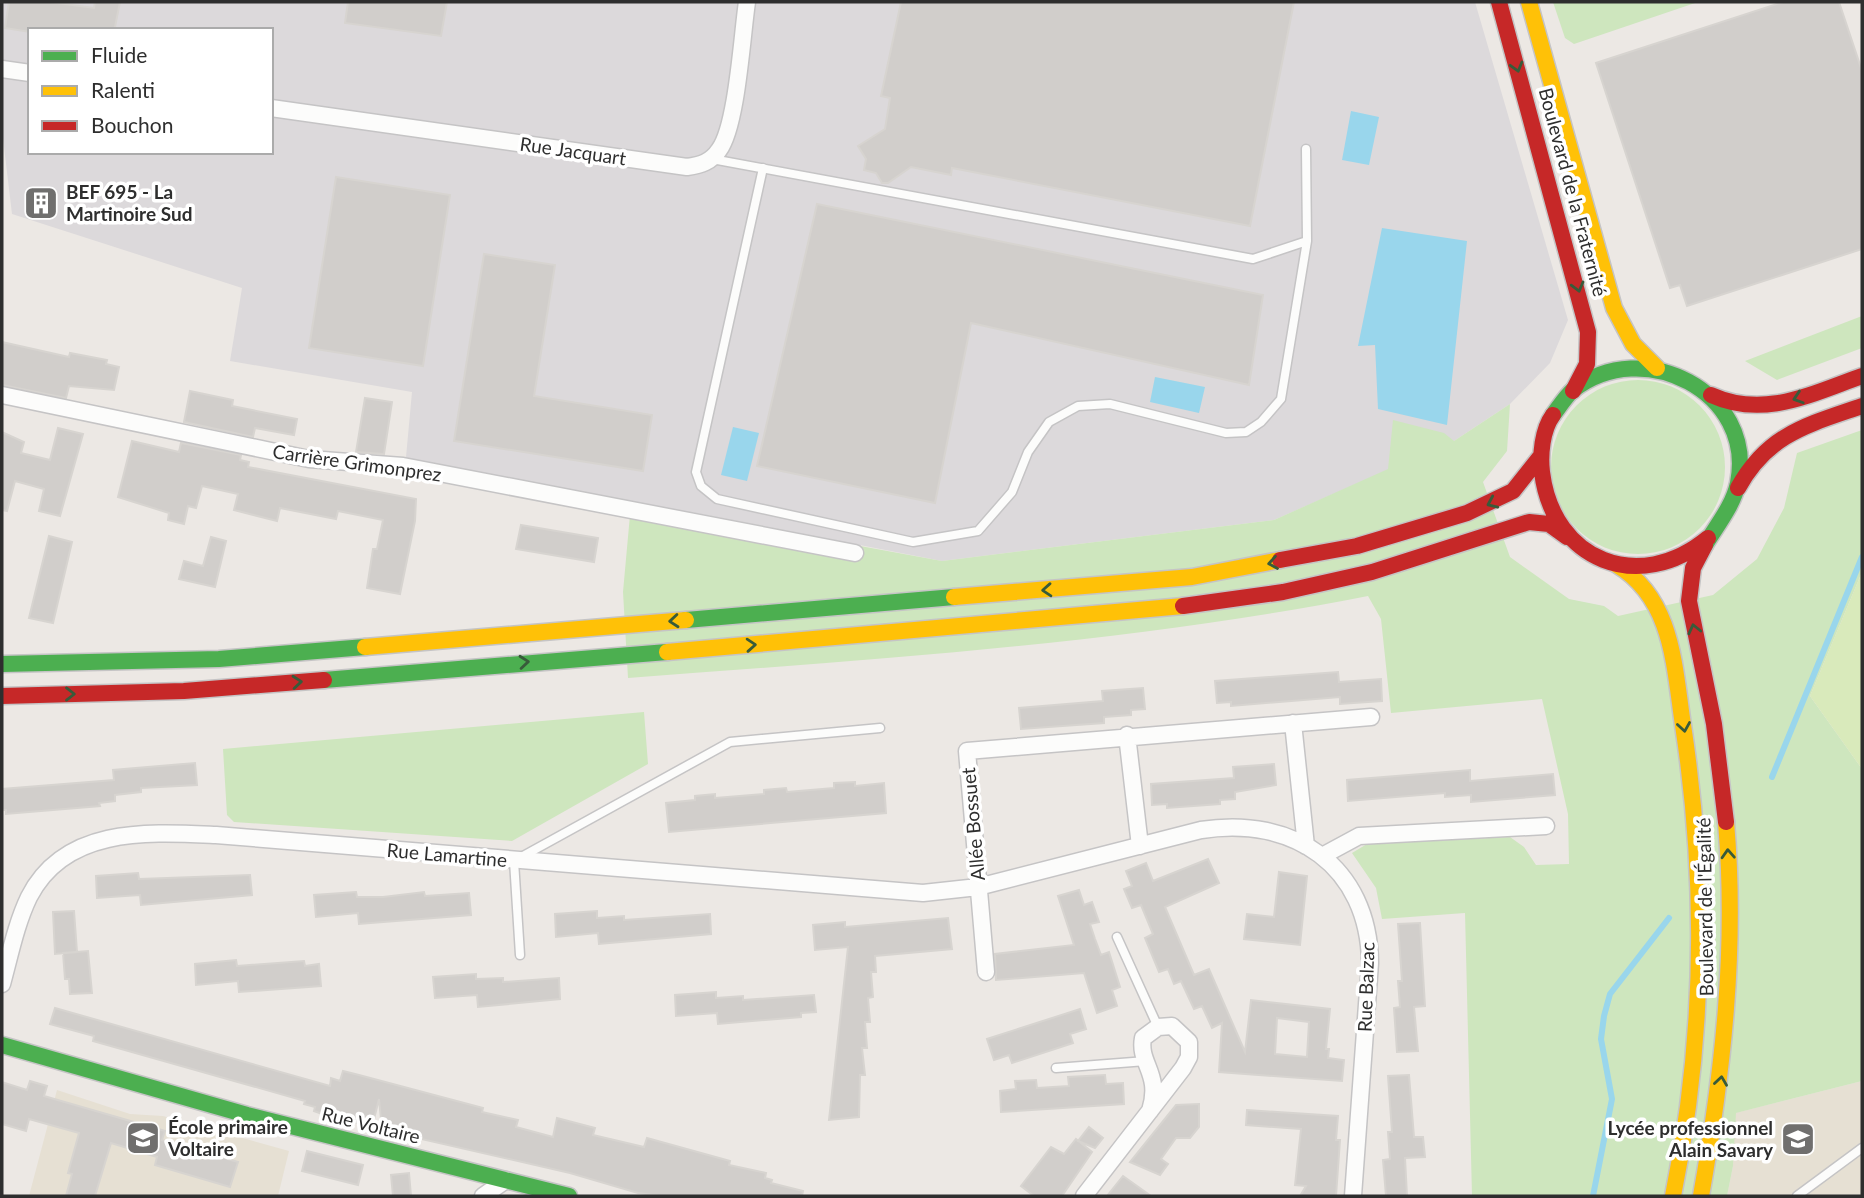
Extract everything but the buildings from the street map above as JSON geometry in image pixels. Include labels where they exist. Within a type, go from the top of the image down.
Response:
[{"type":"main road","name":"Boulevard de la Fraternité","points":[[1499,2],[1588,332],[1587,364],[1572,393]]},
{"type":"main road","name":"Boulevard de la Fraternité","points":[[1529,2],[1614,308],[1633,344],[1657,368]]},
{"type":"main road","name":"Boulevard de l'Égalité","points":[[1673,1196],[1698,1016],[1700,942],[1695,806],[1667,631],[1646,586],[1617,565],[1590,554],[1567,537],[1544,500],[1539,457],[1546,428],[1572,393],[1584,383],[1612,371],[1634,367],[1657,368],[1681,376],[1703,389],[1724,415],[1737,446],[1738,479],[1735,496],[1691,572],[1689,602],[1713,719],[1728,848],[1729,932],[1723,1061],[1701,1196]]},
{"type":"main road","points":[[1703,389],[1730,405],[1760,408],[1862,376]]},
{"type":"main road","points":[[1735,496],[1751,463],[1772,441],[1794,429],[1862,406]]},
{"type":"main road","points":[[2,664],[219,659],[1192,576],[1357,546],[1467,513],[1513,491],[1524,482],[1539,457]]},
{"type":"main road","points":[[2,696],[184,691],[820,640],[1183,606],[1283,592],[1372,572],[1529,522],[1549,524],[1567,537]]},
{"type":"main road","name":"Boulevard de l'Égalité","points":[[1617,565],[1650,566],[1666,563],[1689,553],[1709,538]]},
{"type":"main road","name":"Rue Voltaire","points":[[2,1045],[247,1115],[569,1196]]},
{"type":"street","points":[[712,159],[728,135],[747,2]]},
{"type":"street","points":[[2,69],[28,73]]},
{"type":"street","name":"Rue Jacquart","points":[[273,108],[687,167],[712,159]]},
{"type":"street","name":"Carrière Grimonprez","points":[[2,395],[309,459],[403,466],[630,512],[688,519],[855,554]]},
{"type":"street","name":"Allée Bossuet","points":[[986,972],[967,751],[1127,735],[1371,717]]},
{"type":"street","points":[[1293,723],[1306,846]]},
{"type":"street","points":[[1127,735],[1140,846]]},
{"type":"street","name":"Rue Balzac","points":[[978,887],[1201,830],[1233,826],[1276,833],[1306,846],[1335,866],[1355,893],[1368,927],[1370,943],[1353,1196]]},
{"type":"street","points":[[1322,856],[1359,836],[1546,826]]},
{"type":"street","name":"Rue Lamartine","points":[[2,984],[21,915],[36,885],[67,855],[107,838],[144,834],[216,835],[899,893],[978,887]]},
{"type":"street","points":[[1084,1196],[1150,1111],[1183,1068],[1190,1049],[1189,1042],[1179,1030],[1166,1025],[1158,1027],[1143,1038],[1146,1061],[1154,1077],[1154,1097],[1150,1111]]},
{"type":"street","points":[[483,1196],[506,1180]]},
{"type":"lane","points":[[763,168],[696,472],[701,486],[717,499],[838,523],[914,542],[978,531],[1012,492],[1028,452],[1049,422],[1078,406],[1110,404],[1226,433],[1247,432],[1261,422],[1281,399],[1307,241],[1306,149]]},
{"type":"lane","points":[[712,159],[1253,259],[1307,241]]},
{"type":"lane","points":[[520,955],[514,861],[730,741],[880,728]]},
{"type":"lane","points":[[1117,937],[1158,1027]]},
{"type":"lane","points":[[1056,1068],[1146,1061]]},
{"type":"lane","points":[[1797,1196],[1862,1148]]},
{"type":"shaded area","points":[[2,2],[1475,2],[1568,320],[1550,363],[1510,404],[1454,441],[1274,520],[942,561],[696,513],[405,468],[412,392],[230,361],[242,288],[12,214],[2,130]]},
{"type":"shaded area","name":"Lycée professionnel Alain Savary","points":[[1862,1081],[1862,1196],[1727,1196],[1733,1166],[1735,1113]]},
{"type":"shaded area","name":"École primaire Voltaire","points":[[57,1090],[130,1114],[163,1116],[289,1151],[278,1196],[29,1196]]},
{"type":"green space","points":[[1553,2],[1698,2],[1574,44],[1565,38]]},
{"type":"green space","points":[[1862,316],[1862,348],[1777,380],[1745,361]]},
{"type":"green space","points":[[1638,380],[1671,387],[1700,405],[1718,434],[1725,467],[1718,500],[1700,529],[1671,547],[1638,554],[1605,547],[1576,529],[1558,500],[1551,467],[1558,434],[1576,405],[1605,387]]},
{"type":"green space","points":[[1510,404],[1507,451],[1483,482],[1510,557],[1569,599],[1604,606],[1618,616],[1713,595],[1757,559],[1784,508],[1797,453],[1862,430],[1862,572],[1810,696],[1862,769],[1862,1081],[1736,1113],[1733,1166],[1727,1196],[1472,1196],[1465,913],[1382,919],[1376,888],[1352,853],[1367,844],[1510,837],[1524,847],[1536,865],[1569,864],[1568,814],[1542,699],[1391,713],[1381,619],[1368,596],[1276,613],[1092,638],[628,678],[623,592],[631,504],[942,561],[1274,520],[1388,469],[1393,420],[1444,433],[1454,441]]},
{"type":"green space","points":[[1862,572],[1862,769],[1810,696]]},
{"type":"green space","points":[[644,712],[648,764],[512,841],[234,822],[227,815],[223,749]]},
{"type":"water","points":[[1351,111],[1379,117],[1369,165],[1342,160]]},
{"type":"water","points":[[1382,228],[1467,241],[1447,425],[1378,409],[1375,345],[1358,346]]},
{"type":"water","points":[[1155,377],[1205,387],[1199,413],[1150,402]]},
{"type":"water","points":[[733,427],[759,433],[747,481],[721,475]]},
{"type":"waterway","points":[[1772,777],[1862,557]]},
{"type":"waterway","points":[[1593,1196],[1612,1099],[1601,1039],[1610,994],[1669,918]]},
{"type":"traffic: fast","points":[[1553,415],[1573,390],[1601,374],[1631,369],[1661,371],[1688,382],[1712,399],[1730,422],[1739,451],[1738,483],[1729,507],[1705,545]]},
{"type":"traffic: fast","points":[[686,620],[954,597]]},
{"type":"traffic: fast","points":[[2,664],[219,659],[365,647]]},
{"type":"traffic: fast","points":[[324,680],[667,652]]},
{"type":"traffic: fast","points":[[2,1045],[247,1115],[569,1196]]},
{"type":"traffic: slow","points":[[1529,2],[1614,308],[1633,344],[1657,368]]},
{"type":"traffic: slow","points":[[954,597],[1192,577],[1280,560]]},
{"type":"traffic: slow","points":[[1617,565],[1636,579],[1650,596],[1668,636],[1691,784],[1699,902],[1697,1020],[1684,1137],[1673,1196]]},
{"type":"traffic: slow","points":[[667,652],[1183,606]]},
{"type":"traffic: slow","points":[[365,647],[686,620]]},
{"type":"traffic: slow","points":[[1701,1196],[1716,1103],[1726,1010],[1730,916],[1726,822]]},
{"type":"traffic: jam","points":[[1499,2],[1588,332],[1587,364],[1573,391]]},
{"type":"traffic: jam","points":[[1711,395],[1750,405],[1769,404],[1806,396],[1862,376]]},
{"type":"traffic: jam","points":[[1738,488],[1762,455],[1776,443],[1807,426],[1862,406]]},
{"type":"traffic: jam","points":[[1553,415],[1546,428],[1543,443],[1542,472],[1549,503],[1563,528],[1581,547],[1603,560],[1628,566],[1654,564],[1682,555],[1708,538]]},
{"type":"traffic: jam","points":[[1280,560],[1357,546],[1467,513],[1513,491],[1540,457]]},
{"type":"traffic: jam","points":[[1183,606],[1283,592],[1372,572],[1529,522],[1549,524],[1567,537]]},
{"type":"traffic: jam","points":[[1705,545],[1693,568],[1689,601],[1714,724],[1726,822]]},
{"type":"traffic: jam","points":[[2,696],[184,691],[324,680]]},
{"type":"place","name":"BEF 695 - La Martinoire Sud","points":[[41,203]]},
{"type":"place","name":"École primaire Voltaire","points":[[143,1138]]},
{"type":"place","name":"Lycée professionnel Alain Savary","points":[[1798,1139]]}]
